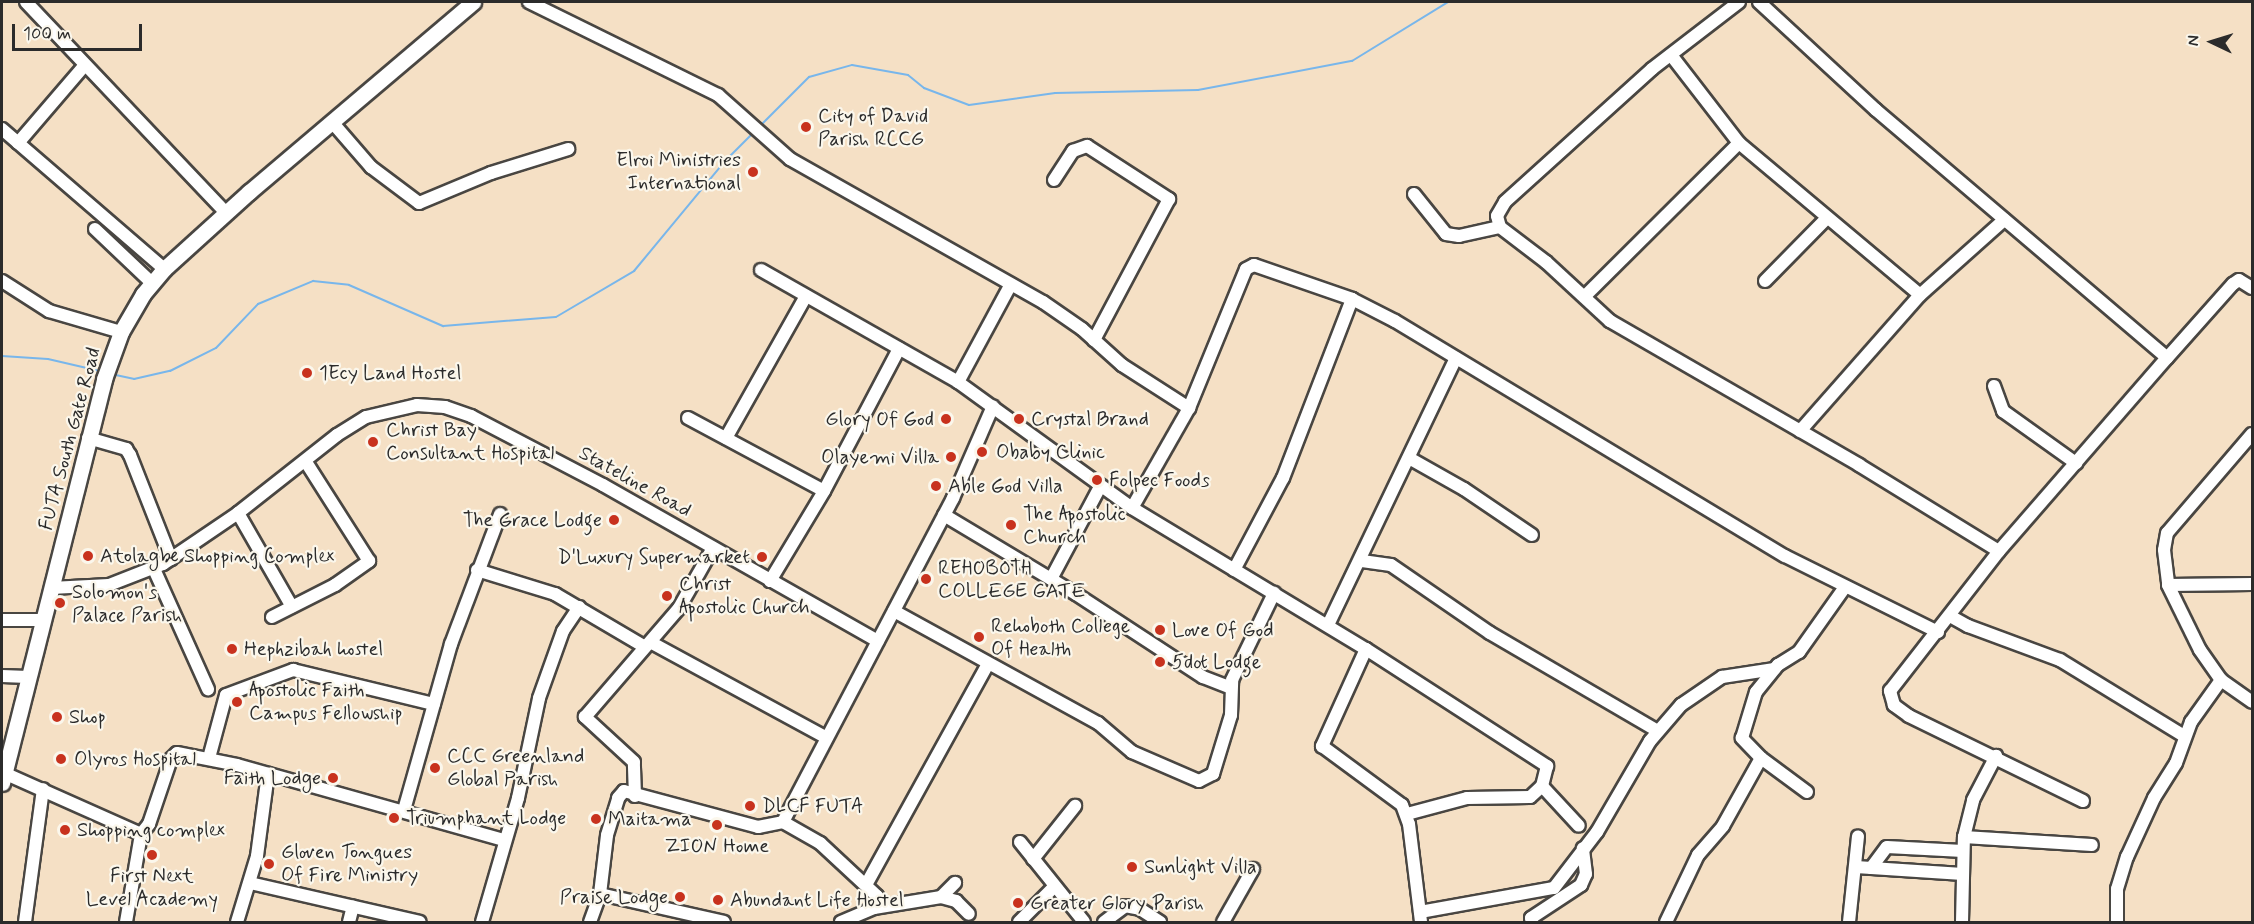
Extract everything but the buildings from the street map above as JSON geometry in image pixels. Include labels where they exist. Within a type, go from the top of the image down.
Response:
[{"type":"main road","name":"FUTA South Gate Road","points":[[3,778],[88,438],[106,373],[121,332],[164,269],[226,213],[473,2]]},
{"type":"street","points":[[26,2],[84,66],[226,213]]},
{"type":"street","points":[[529,2],[712,91],[790,159],[1068,318],[1122,364],[1190,408]]},
{"type":"street","points":[[1739,2],[1671,56],[1505,202],[1497,216],[1500,227],[1585,296],[1610,321],[1800,430],[1999,551]]},
{"type":"street","points":[[1759,2],[1876,110],[2167,358]]},
{"type":"street","points":[[1671,56],[1738,143],[1920,295]]},
{"type":"street","points":[[18,143],[84,66]]},
{"type":"street","points":[[332,122],[371,167],[418,203],[491,173],[568,149]]},
{"type":"street","points":[[2,129],[164,269]]},
{"type":"street","points":[[1585,296],[1738,143]]},
{"type":"street","points":[[1054,180],[1073,151],[1087,146],[1169,199],[1094,340]]},
{"type":"street","points":[[1413,194],[1446,234],[1459,236],[1500,227]]},
{"type":"street","points":[[1765,281],[1827,218]]},
{"type":"street","points":[[1800,430],[1920,295],[2004,220]]},
{"type":"street","points":[[95,229],[153,283]]},
{"type":"street","points":[[1131,508],[1190,408],[1249,265],[1352,299],[1456,358],[1785,556],[1938,632]]},
{"type":"street","points":[[761,270],[958,382],[1131,508],[1328,625],[1541,759],[1547,770],[1542,786],[1525,798],[1467,798],[1407,814]]},
{"type":"street","points":[[2083,801],[1996,756],[1909,716],[1891,699],[1894,683],[1938,632],[1999,551],[2233,284],[2239,280],[2253,288]]},
{"type":"street","points":[[2,281],[49,311],[121,332]]},
{"type":"street","points":[[958,382],[1011,284]]},
{"type":"street","points":[[726,438],[806,296]]},
{"type":"street","points":[[1234,570],[1283,478],[1352,299]]},
{"type":"street","points":[[770,581],[824,491],[899,349]]},
{"type":"street","points":[[1328,625],[1362,561],[1456,358]]},
{"type":"street","points":[[1994,386],[2003,411],[2076,464]]},
{"type":"street","name":"Stateline Road","points":[[51,588],[109,585],[154,569],[238,513],[366,417],[417,405],[445,407],[471,416],[593,480],[878,641]]},
{"type":"street","points":[[783,822],[825,738],[944,515],[993,406]]},
{"type":"street","points":[[688,418],[824,491]]},
{"type":"street","points":[[88,438],[126,449],[171,559]]},
{"type":"street","points":[[2251,439],[2167,533],[2164,550],[2168,585],[2200,650],[2221,680],[2253,702]]},
{"type":"street","points":[[1409,458],[1464,489],[1532,536]]},
{"type":"street","points":[[272,617],[335,585],[369,561],[306,462]]},
{"type":"street","points":[[1051,579],[1100,487]]},
{"type":"street","points":[[238,513],[292,607]]},
{"type":"street","points":[[404,810],[434,704],[477,570],[500,514]]},
{"type":"street","points":[[944,515],[1051,579],[1203,677],[1229,687]]},
{"type":"street","points":[[635,796],[634,762],[585,717],[689,594],[713,548]]},
{"type":"street","points":[[1362,561],[1391,565],[1490,633],[1658,731]]},
{"type":"street","points":[[154,569],[208,689]]},
{"type":"street","points":[[477,570],[555,594],[825,738]]},
{"type":"street","points":[[2168,585],[2253,584]]},
{"type":"street","points":[[1807,792],[1761,758],[1742,738],[1761,684],[1774,669],[1799,652],[1845,587]]},
{"type":"street","points":[[894,611],[1098,723],[1132,752],[1199,781],[1213,774],[1227,736],[1231,715],[1229,687],[1274,593]]},
{"type":"street","points":[[482,922],[539,698],[563,631],[579,607]]},
{"type":"street","points":[[1950,616],[1974,628],[2060,660],[2184,736]]},
{"type":"street","points":[[2,620],[41,620]]},
{"type":"street","points":[[1366,649],[1322,746],[1398,800],[1407,814],[1420,917],[1550,891],[1583,848],[1658,731],[1701,689],[1722,677],[1774,669]]},
{"type":"street","points":[[867,883],[988,664]]},
{"type":"street","points":[[209,758],[226,695],[293,670],[434,704]]},
{"type":"street","points":[[1739,675],[1761,684]]},
{"type":"street","points":[[2,676],[28,677]]},
{"type":"street","points":[[2117,922],[2120,875],[2154,798],[2176,763],[2184,736],[2221,680]]},
{"type":"street","points":[[126,922],[141,834],[159,800],[171,759],[183,752],[404,810],[504,840]]},
{"type":"street","points":[[1962,922],[1964,837],[1974,800],[1996,756]]},
{"type":"street","points":[[1666,922],[1698,855],[1723,826],[1761,758]]},
{"type":"street","points":[[237,922],[250,883],[268,774]]},
{"type":"street","points":[[3,778],[43,789],[141,834]]},
{"type":"street","points":[[1542,786],[1580,826]]},
{"type":"street","points":[[26,922],[43,789]]},
{"type":"street","points":[[590,922],[600,894],[607,835],[618,798],[624,791],[635,796],[758,827],[783,822],[820,843],[867,883],[877,896],[874,908]]},
{"type":"street","points":[[1033,859],[1075,806]]},
{"type":"street","points":[[1849,922],[1858,836]]},
{"type":"street","points":[[1964,837],[2092,845]]},
{"type":"street","points":[[1020,842],[1084,922]]},
{"type":"street","points":[[1871,868],[1887,847],[1964,851]]},
{"type":"street","points":[[1532,922],[1531,918],[1581,885],[1586,874],[1583,848]]},
{"type":"street","points":[[1856,867],[1963,874]]},
{"type":"street","points":[[1224,922],[1253,869]]},
{"type":"street","points":[[250,883],[420,922]]},
{"type":"street","points":[[941,897],[955,883]]},
{"type":"street","points":[[1019,922],[1054,887]]},
{"type":"street","points":[[600,894],[724,922]]},
{"type":"street","points":[[841,922],[874,908],[941,897],[956,901],[969,914]]},
{"type":"street","points":[[349,922],[353,906]]},
{"type":"street","points":[[1104,922],[1125,906],[1140,909],[1160,922]]},
{"type":"waterway","points":[[759,127],[809,77],[852,65],[908,75],[924,88],[969,105],[1055,93],[1198,90],[1352,61],[1448,2]]},
{"type":"waterway","points":[[111,374],[134,379],[170,371],[216,348],[258,304],[313,281],[349,285],[443,326],[556,317],[634,271],[725,161],[753,133]]},
{"type":"waterway","points":[[2,356],[48,359],[100,371]]},
{"type":"place","name":"City of David Parish RCCG","points":[[806,127]]},
{"type":"place","name":"Elroi Ministries International","points":[[753,172]]},
{"type":"place","name":"1Ecy Land Hostel","points":[[307,373]]},
{"type":"place","name":"Glory Of God","points":[[946,419]]},
{"type":"place","name":"Crystal Brand","points":[[1019,419]]},
{"type":"place","name":"Christ Bay Consultant Hospital","points":[[373,442]]},
{"type":"place","name":"Obaby Clinic","points":[[982,452]]},
{"type":"place","name":"Olayemi Villa","points":[[951,457]]},
{"type":"place","name":"Folpec Foods","points":[[1097,480]]},
{"type":"place","name":"Able God Villa","points":[[936,486]]},
{"type":"place","name":"The Grace Lodge","points":[[614,520]]},
{"type":"place","name":"The Apostolic Church","points":[[1011,525]]},
{"type":"place","name":"Atolagbe Shopping Complex","points":[[88,556]]},
{"type":"place","name":"D'Luxury Supermarket","points":[[762,557]]},
{"type":"place","name":"REHOBOTH COLLEGE GATE","points":[[926,579]]},
{"type":"place","name":"Christ Apostolic Church","points":[[667,596]]},
{"type":"place","name":"Solomon's Palace Parish","points":[[60,603]]},
{"type":"place","name":"Love Of God","points":[[1160,630]]},
{"type":"place","name":"Rehoboth College Of Health","points":[[979,637]]},
{"type":"place","name":"Hephzibah hostel","points":[[232,649]]},
{"type":"place","name":"5dot Lodge","points":[[1160,662]]},
{"type":"place","name":"Apostolic Faith Campus Fellowship","points":[[237,702]]},
{"type":"place","name":"Shop","points":[[57,717]]},
{"type":"place","name":"Olyros Hospital","points":[[61,759]]},
{"type":"place","name":"CCC Greenland Global Parish","points":[[435,768]]},
{"type":"place","name":"Faith Lodge","points":[[333,778]]},
{"type":"place","name":"DLCF FUTA","points":[[750,806]]},
{"type":"place","name":"Triumphant Lodge","points":[[394,818]]},
{"type":"place","name":"Maitama","points":[[596,819]]},
{"type":"place","name":"ZION Home","points":[[717,825]]},
{"type":"place","name":"Shopping complex","points":[[65,830]]},
{"type":"place","name":"First Next Level Academy","points":[[152,855]]},
{"type":"place","name":"Gloven Tongues Of Fire Ministry","points":[[269,864]]},
{"type":"place","name":"Sunlight Villa","points":[[1132,867]]},
{"type":"place","name":"Praise Lodge","points":[[680,897]]},
{"type":"place","name":"Abundant Life Hostel","points":[[718,900]]},
{"type":"place","name":"Greater Glory Parish","points":[[1018,903]]}]
